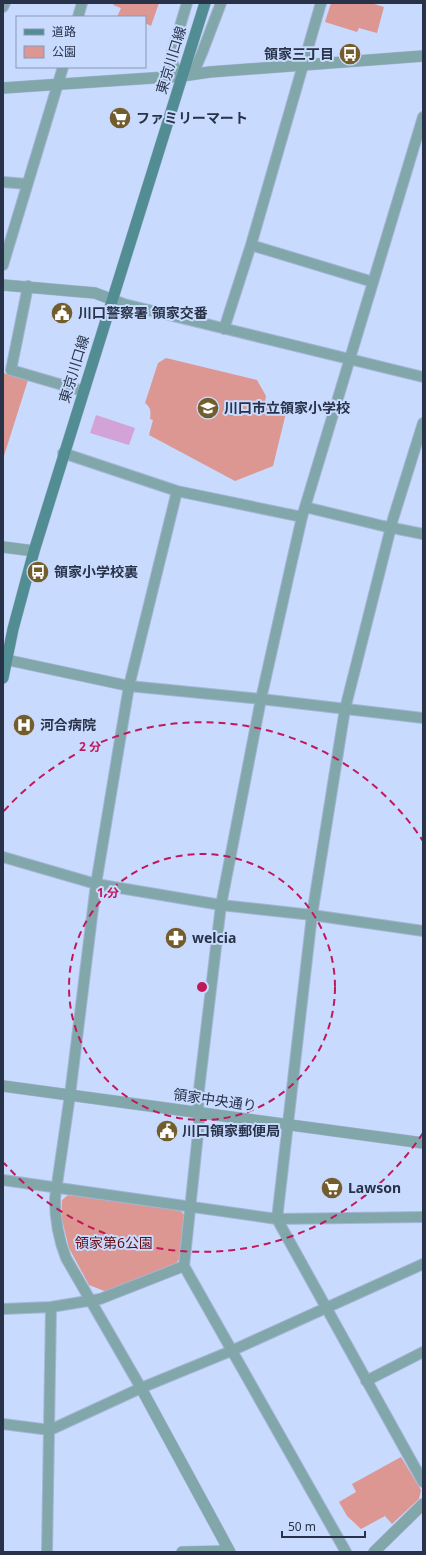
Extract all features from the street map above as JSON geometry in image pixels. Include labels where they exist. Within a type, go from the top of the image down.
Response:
[{"type":"main road","name":"東京川口線","points":[[3,678],[5,659],[34,551],[63,453],[204,3]]},
{"type":"street","points":[[3,7],[5,3]]},
{"type":"street","points":[[78,16],[82,3]]},
{"type":"street","points":[[182,76],[171,61],[171,56],[186,3]]},
{"type":"street","points":[[182,76],[196,67],[221,3]]},
{"type":"street","points":[[224,329],[251,245],[321,3]]},
{"type":"street","points":[[3,88],[182,76],[210,72],[423,56]]},
{"type":"street","points":[[3,265],[63,68]]},
{"type":"street","points":[[346,1552],[184,1266],[199,1124],[198,1098],[221,905],[261,699],[304,512],[423,117]]},
{"type":"street","points":[[3,182],[27,184]]},
{"type":"street","points":[[251,245],[373,282]]},
{"type":"street","points":[[3,285],[95,293],[124,304],[423,377]]},
{"type":"street","points":[[28,286],[11,370],[83,391]]},
{"type":"street","points":[[423,423],[391,528],[346,709],[312,915],[277,1219],[423,1482]]},
{"type":"street","points":[[63,453],[177,491],[423,534]]},
{"type":"street","points":[[177,491],[129,686],[96,884],[70,1095],[56,1188],[55,1215],[59,1239],[66,1258],[141,1388],[229,1552],[182,1552]]},
{"type":"street","points":[[3,547],[34,551]]},
{"type":"street","points":[[5,659],[129,686],[261,699],[423,718]]},
{"type":"street","points":[[3,857],[96,884],[221,905],[312,915],[423,931]]},
{"type":"street","name":"領家中央通り","points":[[3,1086],[423,1143]]},
{"type":"street","points":[[3,1180],[277,1219],[423,1217]]},
{"type":"street","points":[[3,1424],[50,1430],[141,1388],[231,1351],[423,1264]]},
{"type":"street","points":[[3,1309],[51,1307],[90,1301],[184,1266]]},
{"type":"street","points":[[47,1552],[51,1307]]},
{"type":"street","points":[[366,1381],[423,1352]]},
{"type":"street","points":[[374,1552],[423,1504]]},
{"type":"green space","points":[[114,3],[159,3],[151,26],[146,24],[146,16],[117,16],[121,8],[113,5]]},
{"type":"green space","points":[[331,3],[371,3],[384,7],[377,33],[359,28],[357,32],[325,22]]},
{"type":"green space","points":[[166,358],[257,380],[266,396],[264,407],[286,413],[273,466],[235,481],[149,435],[153,420],[150,419],[150,410],[145,403],[158,363]]},
{"type":"green space","points":[[3,373],[28,380],[3,459]]},
{"type":"green space","name":"領家第6公園","points":[[68,1195],[179,1209],[185,1216],[180,1258],[175,1265],[107,1292],[89,1285],[69,1248],[62,1220],[62,1200]]},
{"type":"green space","points":[[401,1457],[421,1490],[419,1499],[392,1524],[385,1516],[361,1529],[347,1516],[339,1502],[356,1492],[352,1484]]},
{"type":"shaded area","points":[[96,415],[135,428],[129,445],[90,433]]},
{"type":"place","name":"領家三丁目","points":[[350,54]]},
{"type":"place","name":"ファミリーマート","points":[[120,118]]},
{"type":"place","name":"川口警察署 領家交番","points":[[62,313]]},
{"type":"place","name":"川口市立領家小学校","points":[[208,408]]},
{"type":"place","name":"領家小学校裏","points":[[38,572]]},
{"type":"place","name":"河合病院","points":[[24,725]]},
{"type":"place","name":"welcia","points":[[176,938]]},
{"type":"place","name":"川口領家郵便局","points":[[167,1131]]},
{"type":"place","name":"Lawson","points":[[332,1188]]}]
